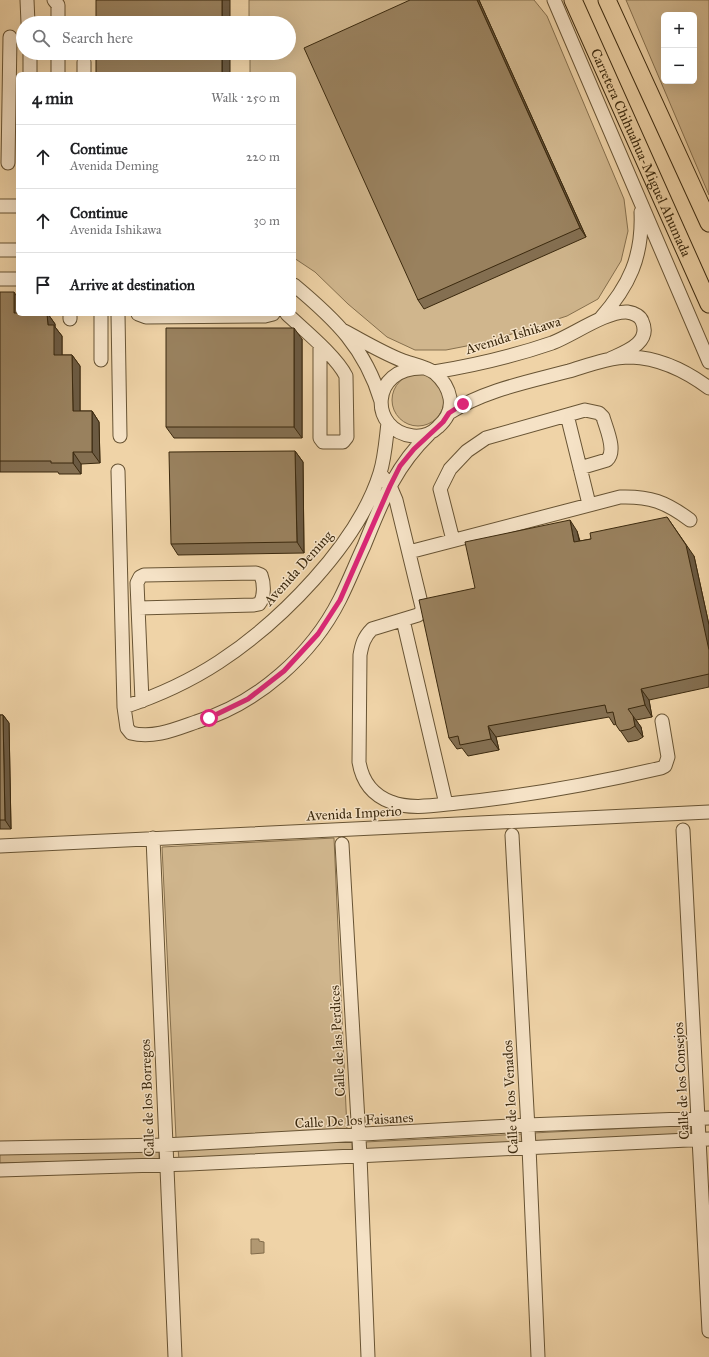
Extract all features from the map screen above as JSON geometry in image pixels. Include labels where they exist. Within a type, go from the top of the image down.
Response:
[{"type":"main road","name":"Carretera Chihuahua-Miguel Ahumada","points":[[573,0],[709,304]]},
{"type":"main road","points":[[607,0],[709,223]]},
{"type":"street","points":[[27,0],[28,16]]},
{"type":"street","points":[[54,0],[58,4],[58,16]]},
{"type":"street","points":[[554,0],[709,362]]},
{"type":"street","points":[[9,163],[10,37]]},
{"type":"street","points":[[30,60],[30,72]]},
{"type":"street","points":[[58,60],[58,72]]},
{"type":"street","points":[[0,206],[16,206]]},
{"type":"street","points":[[598,320],[617,299],[631,276],[638,253],[642,232],[641,206]]},
{"type":"street","points":[[0,250],[16,250]]},
{"type":"street","points":[[0,279],[16,278]]},
{"type":"street","points":[[296,287],[344,331],[368,366],[383,413],[388,422],[396,430],[406,435],[418,436],[429,434]]},
{"type":"street","points":[[598,320],[627,312],[634,314],[641,319],[644,327],[644,334],[641,342],[635,347],[610,360]]},
{"type":"street","points":[[101,316],[101,360]]},
{"type":"street","points":[[118,316],[120,436]]},
{"type":"street","points":[[143,316],[265,316]]},
{"type":"street","points":[[289,316],[320,346],[342,368],[346,376],[347,438],[343,442],[323,442],[320,438],[320,346]]},
{"type":"street","name":"Avenida Ishikawa","points":[[381,403],[383,391],[389,380],[399,372],[410,368],[428,370],[459,368],[550,343],[576,332],[598,320]]},
{"type":"street","points":[[344,331],[387,354],[428,370],[443,380],[448,390],[450,401],[449,413]]},
{"type":"street","points":[[118,471],[124,707],[127,728],[131,733],[149,735],[173,730],[209,718],[248,699],[284,671],[318,634],[340,600],[400,466],[414,449],[443,422],[449,413],[476,397],[494,391],[610,360],[631,357],[653,360],[674,366],[696,378],[709,388]]},
{"type":"street","points":[[453,540],[440,489],[450,469],[467,451],[486,438],[584,410],[599,413],[603,417],[612,451],[611,457],[607,460],[580,468]]},
{"type":"street","points":[[567,414],[589,504]]},
{"type":"street","name":"Avenida Deming","points":[[124,707],[142,701],[184,682],[219,662],[253,637],[291,603],[345,540],[370,497],[380,473],[388,422]]},
{"type":"street","points":[[380,473],[390,486],[396,500],[422,611],[418,615],[372,629],[362,642],[360,655],[359,762],[361,775],[368,786],[378,795],[391,803],[407,805],[446,804],[541,793],[599,783],[661,768],[665,766],[668,757],[662,721]]},
{"type":"street","points":[[409,552],[620,497],[639,496],[658,501],[674,508],[690,520]]},
{"type":"street","points":[[138,608],[259,604],[263,597],[263,578],[261,575],[256,573],[144,575],[140,577],[137,583],[138,608],[142,701]]},
{"type":"street","points":[[402,620],[446,804]]},
{"type":"street","name":"Avenida Imperio","points":[[0,846],[709,812]]},
{"type":"street","name":"Calle de los Consejos","points":[[683,830],[704,1119],[709,1332]]},
{"type":"street","name":"Calle de los Venados","points":[[512,835],[528,1125],[538,1357]]},
{"type":"street","name":"Calle de los Borregos","points":[[152,838],[164,1145],[175,1357]]},
{"type":"street","name":"Calle de las Perdices","points":[[342,844],[360,1156],[368,1357]]},
{"type":"street","name":"Calle De los Faisanes","points":[[0,1148],[164,1145],[358,1136],[528,1125],[704,1119]]},
{"type":"street","points":[[0,1170],[165,1165],[705,1140]]},
{"type":"shaded area","points":[[249,0],[534,0],[547,16],[624,199],[628,231],[621,261],[598,299],[567,316],[487,342],[446,350],[415,350],[387,337],[348,304],[315,272],[296,259],[296,72],[250,72],[250,60],[296,60],[296,16],[249,16]]},
{"type":"shaded area","points":[[626,0],[709,0],[709,195],[662,84],[697,84],[697,12],[661,12],[661,82]]},
{"type":"shaded area","points":[[418,374],[428,376],[436,382],[442,390],[444,400],[442,410],[436,418],[428,424],[418,426],[408,424],[400,418],[394,410],[392,400],[394,390],[400,382],[408,376]]},
{"type":"shaded area","points":[[334,838],[347,1130],[176,1138],[162,847]]},
{"type":"shaded area","points":[[690,1125],[691,1134],[533,1142],[533,1133]]},
{"type":"shaded area","points":[[522,1134],[523,1143],[365,1151],[365,1142]]},
{"type":"shaded area","points":[[352,1140],[352,1152],[179,1160],[178,1148]]},
{"type":"shaded area","points":[[159,1151],[159,1159],[0,1163],[0,1154]]},
{"type":"shaded area","points":[[251,1239],[259,1239],[259,1241],[264,1242],[264,1253],[251,1254]]},
{"type":"building","points":[[96,0],[222,0],[222,16],[96,16]]},
{"type":"building","points":[[410,0],[477,0],[580,228],[418,300],[304,48]]},
{"type":"building","points":[[96,60],[222,60],[222,72],[96,72]]},
{"type":"building","points":[[0,292],[14,292],[14,313],[16,313],[16,316],[47,316],[48,325],[54,325],[54,355],[72,355],[73,411],[92,411],[92,452],[73,452],[73,463],[51,463],[51,461],[0,461]]},
{"type":"building","points":[[166,328],[294,328],[294,427],[166,427]]},
{"type":"building","points":[[295,451],[297,542],[171,544],[169,452]]},
{"type":"building","points":[[667,517],[686,545],[709,650],[709,674],[641,689],[645,705],[628,709],[633,716],[635,726],[630,729],[620,731],[616,725],[613,712],[607,713],[605,705],[488,726],[491,739],[460,745],[458,736],[449,738],[419,600],[475,588],[465,542],[570,520],[574,542],[591,539],[590,533]]},
{"type":"building","points":[[0,715],[3,715],[5,820],[0,820]]},
{"type":"route","points":[[209,718],[248,699],[284,671],[318,634],[340,600],[400,466],[414,449],[443,422],[449,413],[463,404]]}]
